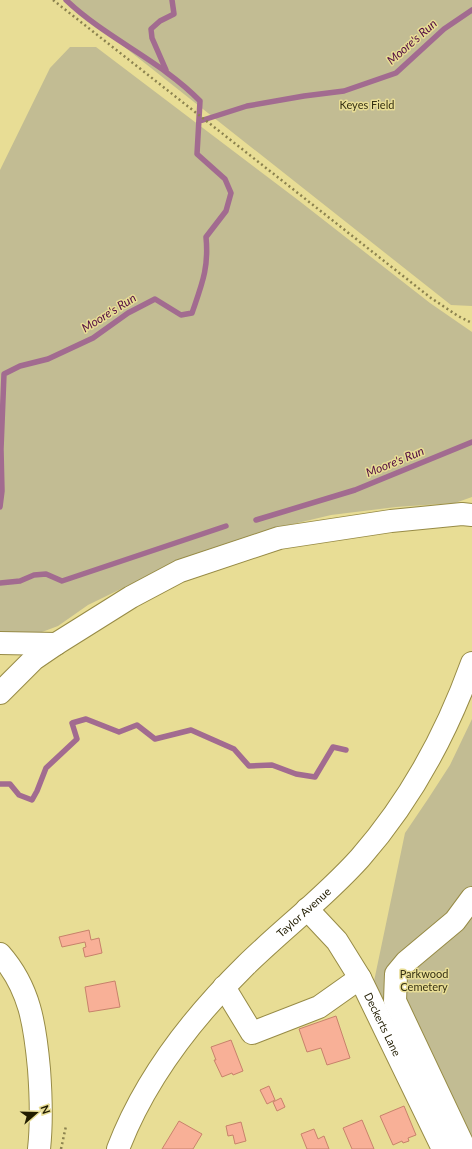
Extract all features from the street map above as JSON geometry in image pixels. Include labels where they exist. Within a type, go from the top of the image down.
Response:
[{"type":"main road","points":[[0,693],[34,659],[56,644],[130,597],[180,571],[251,546],[279,538],[391,521],[462,514],[472,515]]},
{"type":"main road","points":[[0,643],[56,644]]},
{"type":"main road","name":"Taylor Avenue","points":[[118,1149],[138,1104],[156,1073],[197,1016],[247,964],[358,860],[381,834],[429,761],[442,736],[472,663]]},
{"type":"main road","points":[[465,1149],[395,1001],[396,974],[406,962],[463,917],[472,898]]},
{"type":"main road","name":"Deckerts Lane","points":[[307,909],[337,941],[360,978],[443,1149]]},
{"type":"main road","points":[[0,954],[19,981],[30,1006],[36,1033],[41,1091],[41,1131],[39,1149]]},
{"type":"main road","points":[[224,987],[252,1033],[319,1007],[360,978]]},
{"type":"path","points":[[53,0],[431,298],[458,316],[472,323]]},
{"type":"path","points":[[60,1149],[66,1126]]},
{"type":"green space","name":"Keyes Field","points":[[65,0],[472,0],[472,306],[451,305]]},
{"type":"green space","points":[[70,47],[96,47],[298,200],[430,303],[472,332],[472,497],[455,503],[396,507],[331,515],[264,531],[166,567],[88,605],[58,626],[34,635],[0,633],[0,170],[50,68]]},
{"type":"green space","name":"Parkwood Cemetery","points":[[472,719],[472,1149],[373,986],[405,833],[450,765]]},
{"type":"building","points":[[89,930],[91,940],[99,938],[102,953],[85,957],[83,948],[86,947],[85,942],[62,947],[59,937]]},
{"type":"building","points":[[115,981],[120,1007],[89,1012],[85,987]]},
{"type":"building","points":[[336,1016],[350,1058],[327,1065],[321,1048],[307,1052],[299,1029]]},
{"type":"building","points":[[231,1040],[243,1071],[222,1077],[214,1060],[216,1060],[211,1047]]},
{"type":"building","points":[[269,1086],[275,1100],[267,1104],[260,1090]]},
{"type":"building","points":[[281,1098],[285,1107],[277,1111],[273,1102]]},
{"type":"building","points":[[404,1106],[416,1135],[408,1138],[409,1141],[403,1143],[402,1141],[393,1145],[380,1116]]},
{"type":"building","points":[[362,1120],[374,1149],[352,1149],[343,1128]]},
{"type":"building","points":[[179,1121],[202,1134],[193,1149],[162,1149]]},
{"type":"building","points":[[241,1122],[246,1141],[235,1144],[233,1135],[228,1136],[226,1126]]},
{"type":"building","points":[[314,1129],[318,1139],[324,1136],[329,1149],[307,1149],[301,1134]]},
{"type":"waterway","name":"Moore's Run","points":[[0,507],[2,491],[1,449],[4,374],[20,366],[48,359],[93,338],[128,313],[155,299],[181,315],[192,313],[206,267],[206,237],[226,211],[231,193],[225,179],[197,154],[200,101],[168,73],[82,14],[66,0]]},
{"type":"waterway","name":"Moore's Run","points":[[166,70],[152,38],[151,29],[160,21],[174,14],[172,0]]},
{"type":"waterway","name":"Moore's Run","points":[[200,121],[247,106],[344,91],[396,73],[444,29],[472,10]]},
{"type":"waterway","name":"Moore's Run","points":[[256,520],[355,490],[472,442]]},
{"type":"waterway","name":"Moore's Run","points":[[0,583],[20,581],[34,575],[46,574],[62,581],[226,526]]},
{"type":"waterway","name":"Moore's Run","points":[[0,784],[10,784],[19,795],[32,800],[46,768],[77,739],[72,723],[86,719],[119,732],[137,725],[155,739],[191,730],[234,749],[249,766],[272,765],[296,774],[315,777],[333,747],[346,750]]}]
